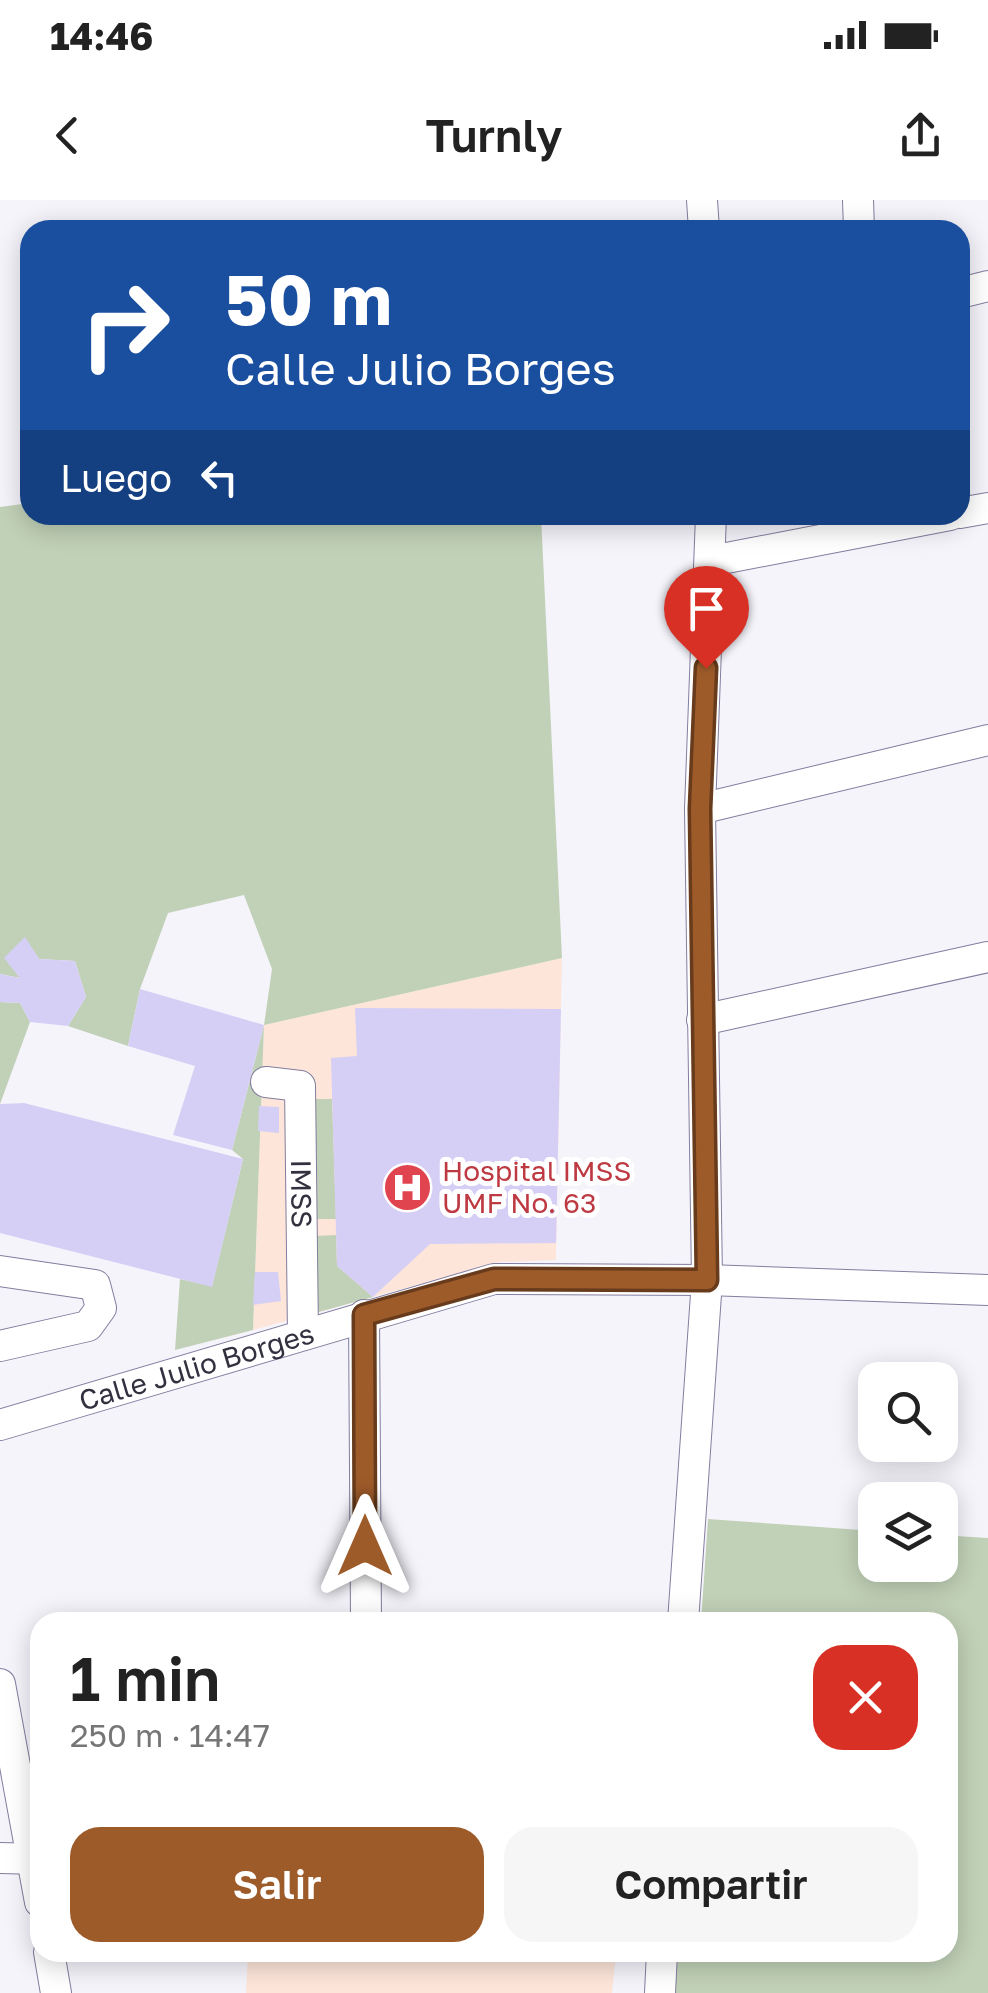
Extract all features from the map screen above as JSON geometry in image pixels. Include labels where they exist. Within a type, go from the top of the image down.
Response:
[{"type":"street","points":[[684,1612],[707,1280],[700,809],[711,525]]},
{"type":"street","points":[[712,562],[899,525]]},
{"type":"street","points":[[700,809],[988,740]]},
{"type":"street","points":[[702,1020],[988,956]]},
{"type":"street","name":"IMSS","points":[[266,1082],[300,1086],[303,1335]]},
{"type":"street","points":[[0,1271],[94,1284],[101,1308],[88,1326],[0,1346]]},
{"type":"street","name":"Calle Julio Borges","points":[[0,1425],[494,1279],[707,1280],[988,1290]]},
{"type":"street","points":[[364,1315],[366,1612]]},
{"type":"street","points":[[0,1684],[30,1830]]},
{"type":"street","points":[[0,1858],[30,1859]]},
{"type":"street","points":[[51,1962],[56,1993]]},
{"type":"street","points":[[660,1993],[662,1962]]},
{"type":"shaded area","name":"Hospital IMSS UMF No. 63","points":[[562,958],[556,1260],[500,1262],[253,1330],[264,1025]]},
{"type":"shaded area","points":[[248,1962],[615,1962],[612,1993],[246,1993]]},
{"type":"green space","points":[[20,504],[20,525],[541,525],[562,958],[264,1025],[272,969],[244,895],[168,913],[140,989],[128,1046],[68,1026],[86,997],[75,961],[39,959],[25,938],[5,958],[20,978],[0,974],[0,507]]},
{"type":"green space","points":[[0,1002],[20,1003],[30,1022],[0,1104]]},
{"type":"green space","points":[[264,1025],[253,1330],[175,1350],[180,1279],[212,1286],[243,1159],[232,1150]]},
{"type":"green space","points":[[315,1099],[332,1099],[336,1219],[315,1219]]},
{"type":"green space","points":[[336,1235],[337,1266],[373,1297],[315,1313],[314,1236]]},
{"type":"green space","points":[[708,1519],[858,1530],[858,1582],[958,1582],[958,1536],[988,1538],[988,1993],[675,1993],[677,1962],[958,1962],[958,1612],[702,1612]]},
{"type":"building","points":[[25,937],[39,959],[75,961],[86,997],[68,1026],[30,1022],[20,1003],[0,1002],[0,974],[20,978],[4,958]]},
{"type":"building","points":[[140,989],[264,1025],[232,1150],[173,1135],[195,1066],[128,1046]]},
{"type":"building","name":"Hospital IMSS UMF No. 63","points":[[355,1008],[561,1009],[556,1243],[430,1244],[373,1297],[337,1266],[331,1058],[357,1056]]},
{"type":"building","points":[[24,1103],[243,1159],[212,1287],[0,1233],[0,1104]]},
{"type":"building","points":[[259,1106],[279,1107],[279,1133],[258,1131]]},
{"type":"building","points":[[255,1272],[278,1272],[281,1301],[253,1305]]},
{"type":"place","name":"Hospital IMSS UMF No. 63","points":[[407,1187]]},
{"type":"route","points":[[365,1546],[364,1315],[494,1279],[707,1280],[700,809],[706,668]]}]
